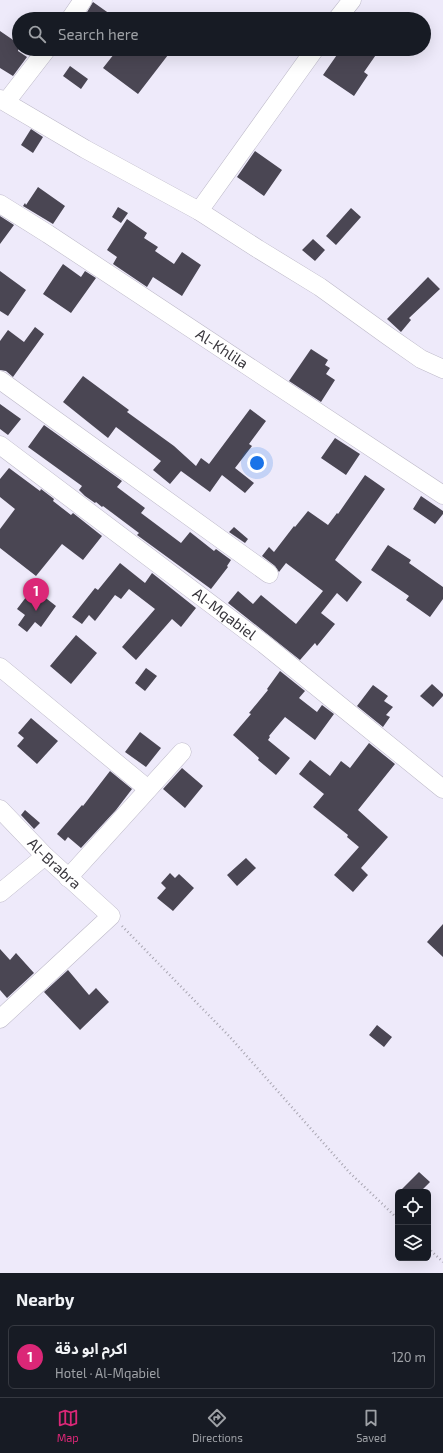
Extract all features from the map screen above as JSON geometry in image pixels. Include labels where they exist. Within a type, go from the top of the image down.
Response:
[{"type":"street","points":[[75,12],[84,0]]},
{"type":"street","points":[[343,12],[352,0]]},
{"type":"street","points":[[42,56],[3,101],[86,149],[199,211],[320,287],[416,355],[443,369]]},
{"type":"street","points":[[199,211],[311,56]]},
{"type":"street","name":"Al-Khlila","points":[[0,204],[48,234],[443,495]]},
{"type":"street","points":[[0,380],[269,574]]},
{"type":"street","name":"Al-Mqabiel","points":[[0,445],[264,644],[443,789]]},
{"type":"street","points":[[0,667],[148,789]]},
{"type":"street","points":[[68,878],[182,752]]},
{"type":"street","name":"Al-Brabra","points":[[0,809],[68,878],[112,916]]},
{"type":"street","points":[[0,893],[45,856]]},
{"type":"street","points":[[0,1019],[112,916]]},
{"type":"path","points":[[112,916],[229,1036],[349,1172],[395,1216]]},
{"type":"path","points":[[431,1251],[443,1262]]},
{"type":"building","points":[[93,2],[107,12],[87,12]]},
{"type":"building","points":[[0,31],[12,39],[12,56],[27,57],[13,76],[0,68]]},
{"type":"building","points":[[112,56],[167,56],[138,94],[103,68]]},
{"type":"building","points":[[336,56],[375,56],[364,72],[368,75],[354,96],[323,75]]},
{"type":"building","points":[[70,66],[88,79],[81,89],[63,76]]},
{"type":"building","points":[[31,129],[43,137],[33,153],[21,145]]},
{"type":"building","points":[[255,151],[282,170],[264,196],[237,177]]},
{"type":"building","points":[[38,187],[65,206],[53,224],[23,206],[25,203],[26,205]]},
{"type":"building","points":[[118,207],[128,213],[121,223],[112,217]]},
{"type":"building","points":[[351,208],[361,217],[336,245],[326,236]]},
{"type":"building","points":[[0,216],[14,225],[0,244]]},
{"type":"building","points":[[127,219],[147,233],[144,238],[158,247],[155,251],[174,264],[182,252],[201,265],[182,296],[153,277],[147,287],[113,264],[117,257],[107,250]]},
{"type":"building","points":[[313,239],[325,250],[315,261],[302,250]]},
{"type":"building","points":[[63,264],[81,277],[85,271],[96,278],[71,313],[43,294]]},
{"type":"building","points":[[0,271],[26,290],[8,316],[0,311]]},
{"type":"building","points":[[428,277],[440,289],[409,318],[411,320],[401,332],[387,319]]},
{"type":"building","points":[[35,327],[44,334],[13,377],[6,371],[0,370],[0,341],[8,330],[24,342]]},
{"type":"building","points":[[311,349],[328,360],[325,365],[330,368],[326,374],[335,380],[321,402],[289,381]]},
{"type":"building","points":[[83,376],[129,410],[127,412],[174,446],[196,466],[201,458],[209,464],[250,409],[266,421],[249,444],[252,446],[235,468],[254,483],[245,493],[222,475],[210,492],[181,471],[170,484],[153,470],[161,461],[116,427],[108,438],[63,402]]},
{"type":"building","points":[[0,404],[21,419],[8,435],[0,429]]},
{"type":"building","points":[[44,425],[122,481],[117,487],[145,508],[141,513],[181,543],[190,532],[214,551],[216,549],[231,560],[227,566],[228,567],[211,589],[137,535],[139,533],[103,506],[102,507],[85,496],[79,490],[82,486],[28,447]]},
{"type":"building","points":[[335,438],[360,454],[346,475],[321,458]]},
{"type":"building","points":[[9,468],[40,491],[41,489],[54,499],[53,501],[71,515],[73,513],[102,536],[83,560],[62,544],[36,576],[0,548],[0,529],[15,509],[0,497],[0,479]]},
{"type":"building","points":[[365,475],[385,489],[335,560],[362,582],[347,602],[337,593],[321,613],[335,624],[317,646],[315,643],[300,660],[228,603],[238,591],[253,604],[261,595],[296,624],[323,591],[286,563],[279,572],[275,566],[262,556],[269,547],[274,552],[294,526],[295,527],[308,511],[328,525],[337,513],[338,514]]},
{"type":"building","points":[[421,496],[443,511],[443,514],[435,524],[413,509]]},
{"type":"building","points":[[234,527],[248,539],[245,543],[229,532]]},
{"type":"building","points":[[388,545],[411,560],[409,563],[443,587],[443,599],[430,617],[406,600],[409,596],[371,570]]},
{"type":"building","points":[[120,563],[145,583],[152,573],[196,608],[181,627],[172,619],[136,660],[122,647],[155,609],[129,589],[121,599],[115,595],[95,621],[89,615],[82,624],[72,617],[95,588],[98,590]]},
{"type":"building","points":[[33,588],[56,606],[41,627],[35,622],[27,632],[18,625],[25,615],[17,609]]},
{"type":"building","points":[[76,635],[97,653],[71,684],[50,666]]},
{"type":"building","points":[[146,668],[157,676],[145,691],[135,683]]},
{"type":"building","points":[[280,671],[305,691],[299,698],[317,712],[322,705],[334,714],[315,740],[285,717],[269,736],[270,737],[268,740],[290,758],[276,775],[258,760],[259,758],[233,735],[251,714],[249,713],[268,690],[267,689]]},
{"type":"building","points":[[432,684],[443,694],[443,696],[433,707],[420,696]]},
{"type":"building","points":[[373,685],[388,696],[384,701],[393,707],[386,715],[390,717],[383,727],[357,706]]},
{"type":"building","points":[[31,718],[58,741],[37,764],[17,746],[24,738],[18,733]]},
{"type":"building","points":[[140,732],[161,748],[146,767],[125,752]]},
{"type":"building","points":[[369,743],[395,764],[358,810],[388,837],[361,868],[368,875],[353,892],[334,875],[359,847],[347,837],[348,835],[313,807],[324,794],[299,774],[310,760],[330,776],[341,761],[350,768]]},
{"type":"building","points":[[182,768],[203,786],[185,808],[163,789]]},
{"type":"building","points":[[110,771],[132,789],[116,810],[81,848],[68,837],[65,841],[57,834],[82,805],[83,806]]},
{"type":"building","points":[[25,810],[40,823],[34,829],[21,815]]},
{"type":"building","points":[[246,858],[256,868],[237,886],[227,875]]},
{"type":"building","points":[[170,873],[175,878],[179,874],[194,888],[173,911],[157,898],[166,888],[161,883]]},
{"type":"building","points":[[443,924],[443,957],[427,942]]},
{"type":"building","points":[[0,949],[10,960],[16,953],[34,973],[7,998],[0,990]]},
{"type":"building","points":[[68,970],[89,995],[96,988],[109,1002],[80,1030],[44,992]]},
{"type":"building","points":[[377,1025],[392,1037],[384,1047],[369,1035]]},
{"type":"building","points":[[419,1172],[430,1182],[423,1189],[402,1189]]},
{"type":"place","name":"اكرم ابو دقة","points":[[36,611]]}]
